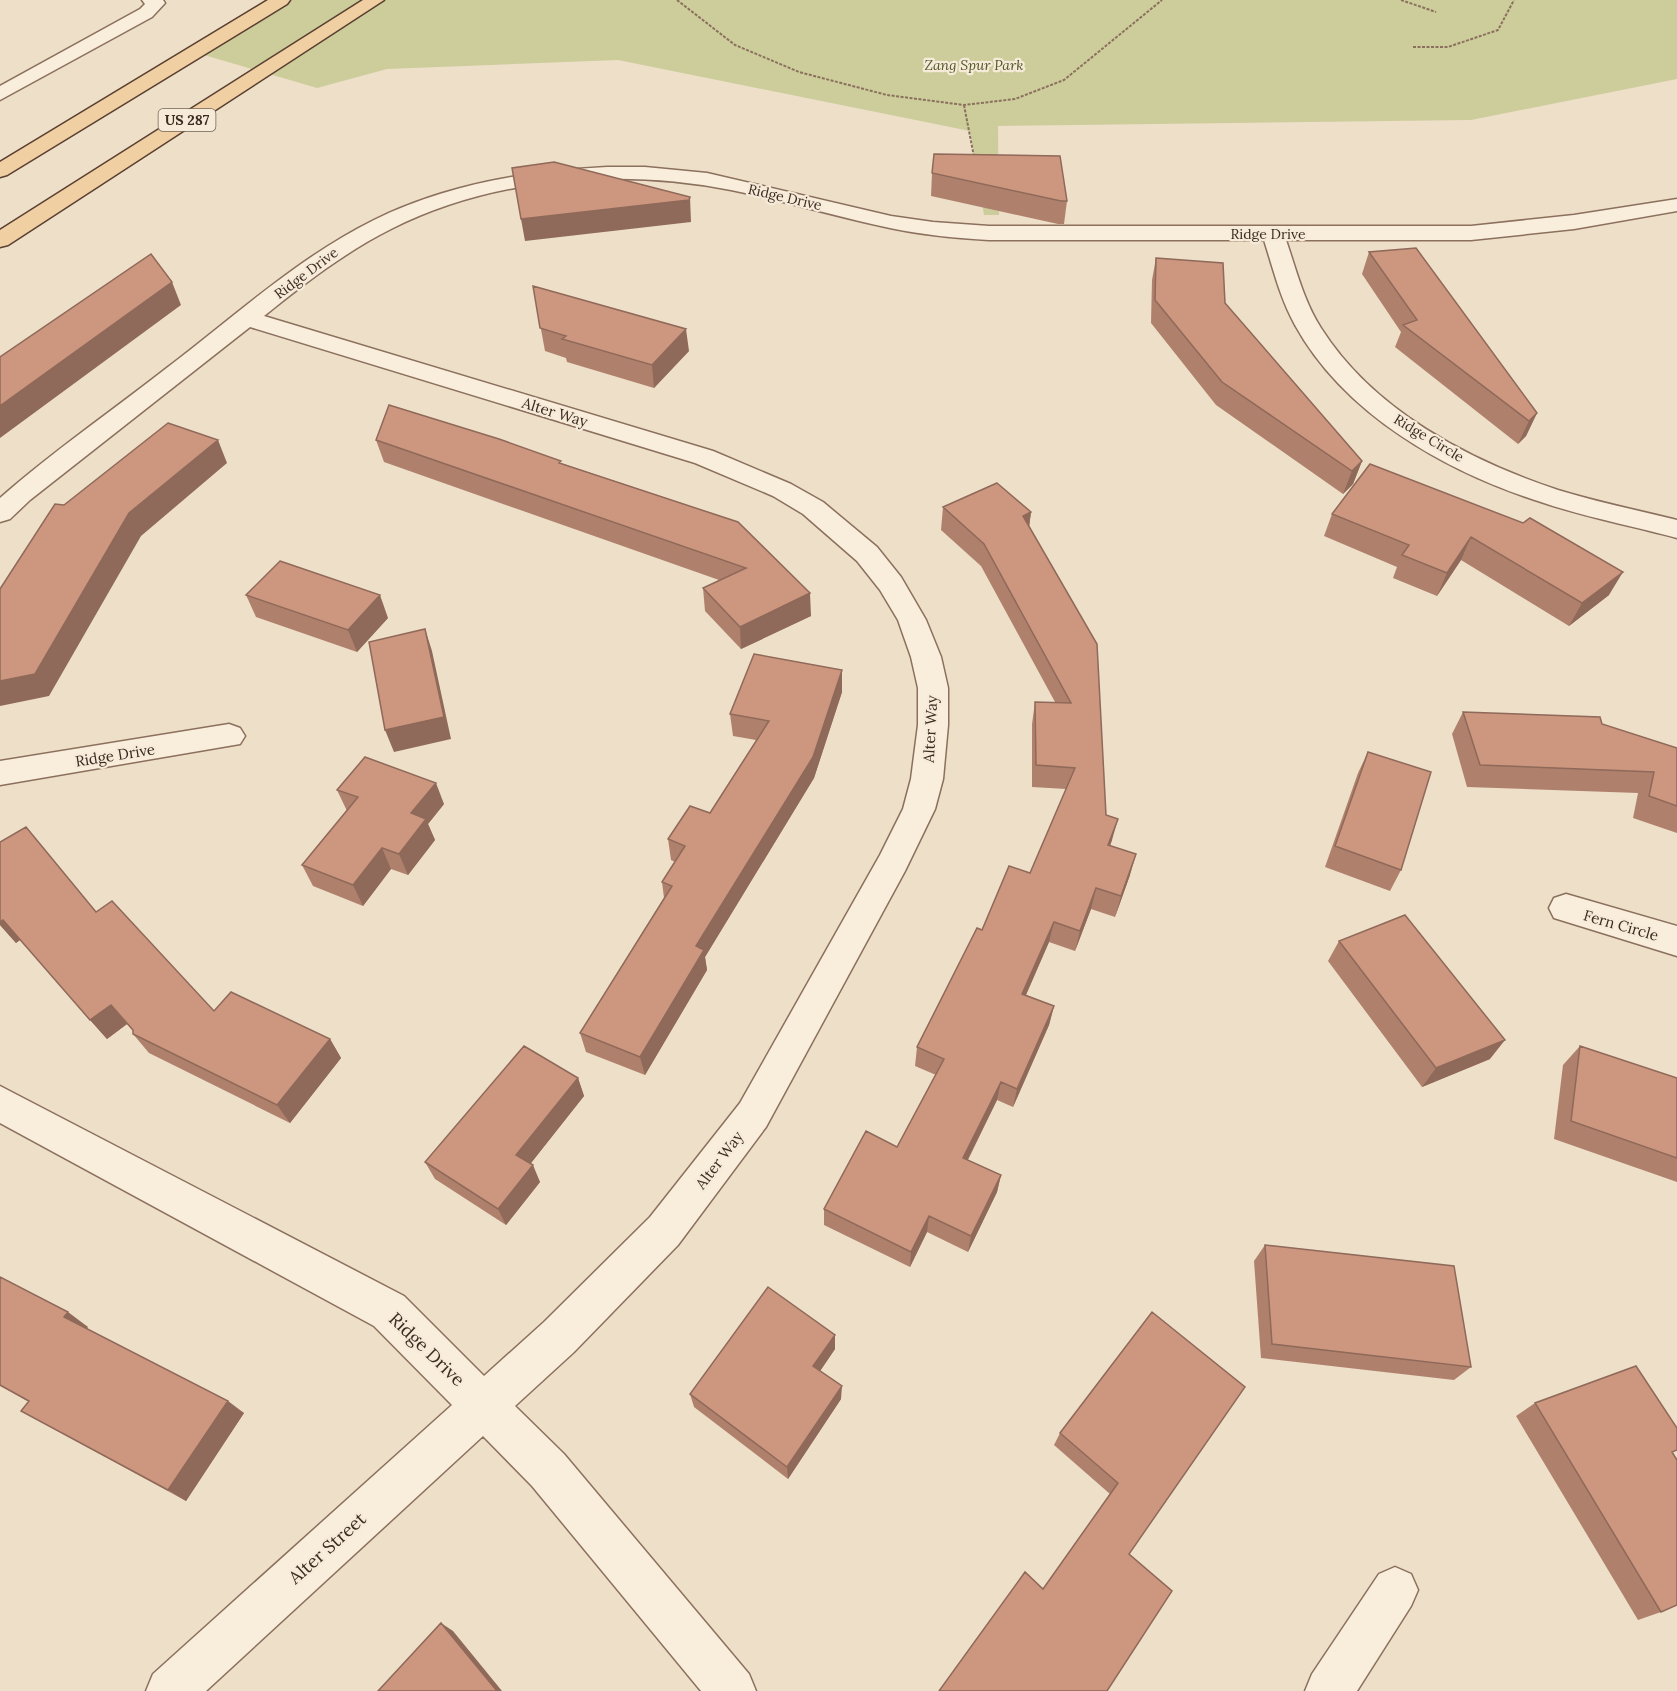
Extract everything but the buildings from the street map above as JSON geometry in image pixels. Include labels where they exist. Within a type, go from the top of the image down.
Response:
[{"type":"main road","points":[[0,171],[281,0]]},
{"type":"main road","name":"US 287","points":[[0,240],[375,0]]},
{"type":"street","points":[[0,94],[146,13],[156,3],[151,0]]},
{"type":"street","points":[[0,73],[26,80]]},
{"type":"street","name":"Ridge Drive","points":[[0,513],[21,494],[323,259],[384,223],[433,204],[479,190],[552,177],[590,174],[653,174],[724,183],[880,220],[934,230],[989,233],[1435,234],[1531,229],[1675,206]]},
{"type":"street","name":"Ridge Circle","points":[[1273,234],[1308,327],[1330,360],[1361,391],[1389,413],[1432,442],[1497,476],[1549,496],[1677,529]]},
{"type":"street","name":"Alter Way","points":[[246,318],[704,457],[782,490],[813,508],[867,554],[891,584],[912,620],[926,657],[933,688],[933,725],[927,779],[918,809],[893,862],[753,1115],[664,1231],[559,1337],[483,1405]]},
{"type":"street","name":"Ridge Drive","points":[[0,773],[230,736]]},
{"type":"street","name":"Fern Circle","points":[[1566,908],[1677,941]]},
{"type":"street","name":"Ridge Drive","points":[[0,1103],[34,1124],[389,1311],[548,1470],[732,1691]]},
{"type":"street","name":"Alter Street","points":[[170,1691],[483,1405]]},
{"type":"street","points":[[1329,1691],[1395,1590]]},
{"type":"path","points":[[677,0],[735,45],[799,72],[887,95],[963,105],[1015,99],[1064,80],[1162,0]]},
{"type":"path","points":[[1401,0],[1436,12]]},
{"type":"path","points":[[1413,46],[1448,46],[1498,30],[1514,0]]},
{"type":"path","points":[[963,105],[989,233]]},
{"type":"green space","name":"Zang Spur Park","points":[[265,0],[1677,0],[1677,79],[1471,120],[998,126],[999,215],[984,215],[970,131],[618,60],[387,69],[317,88],[187,50]]}]
